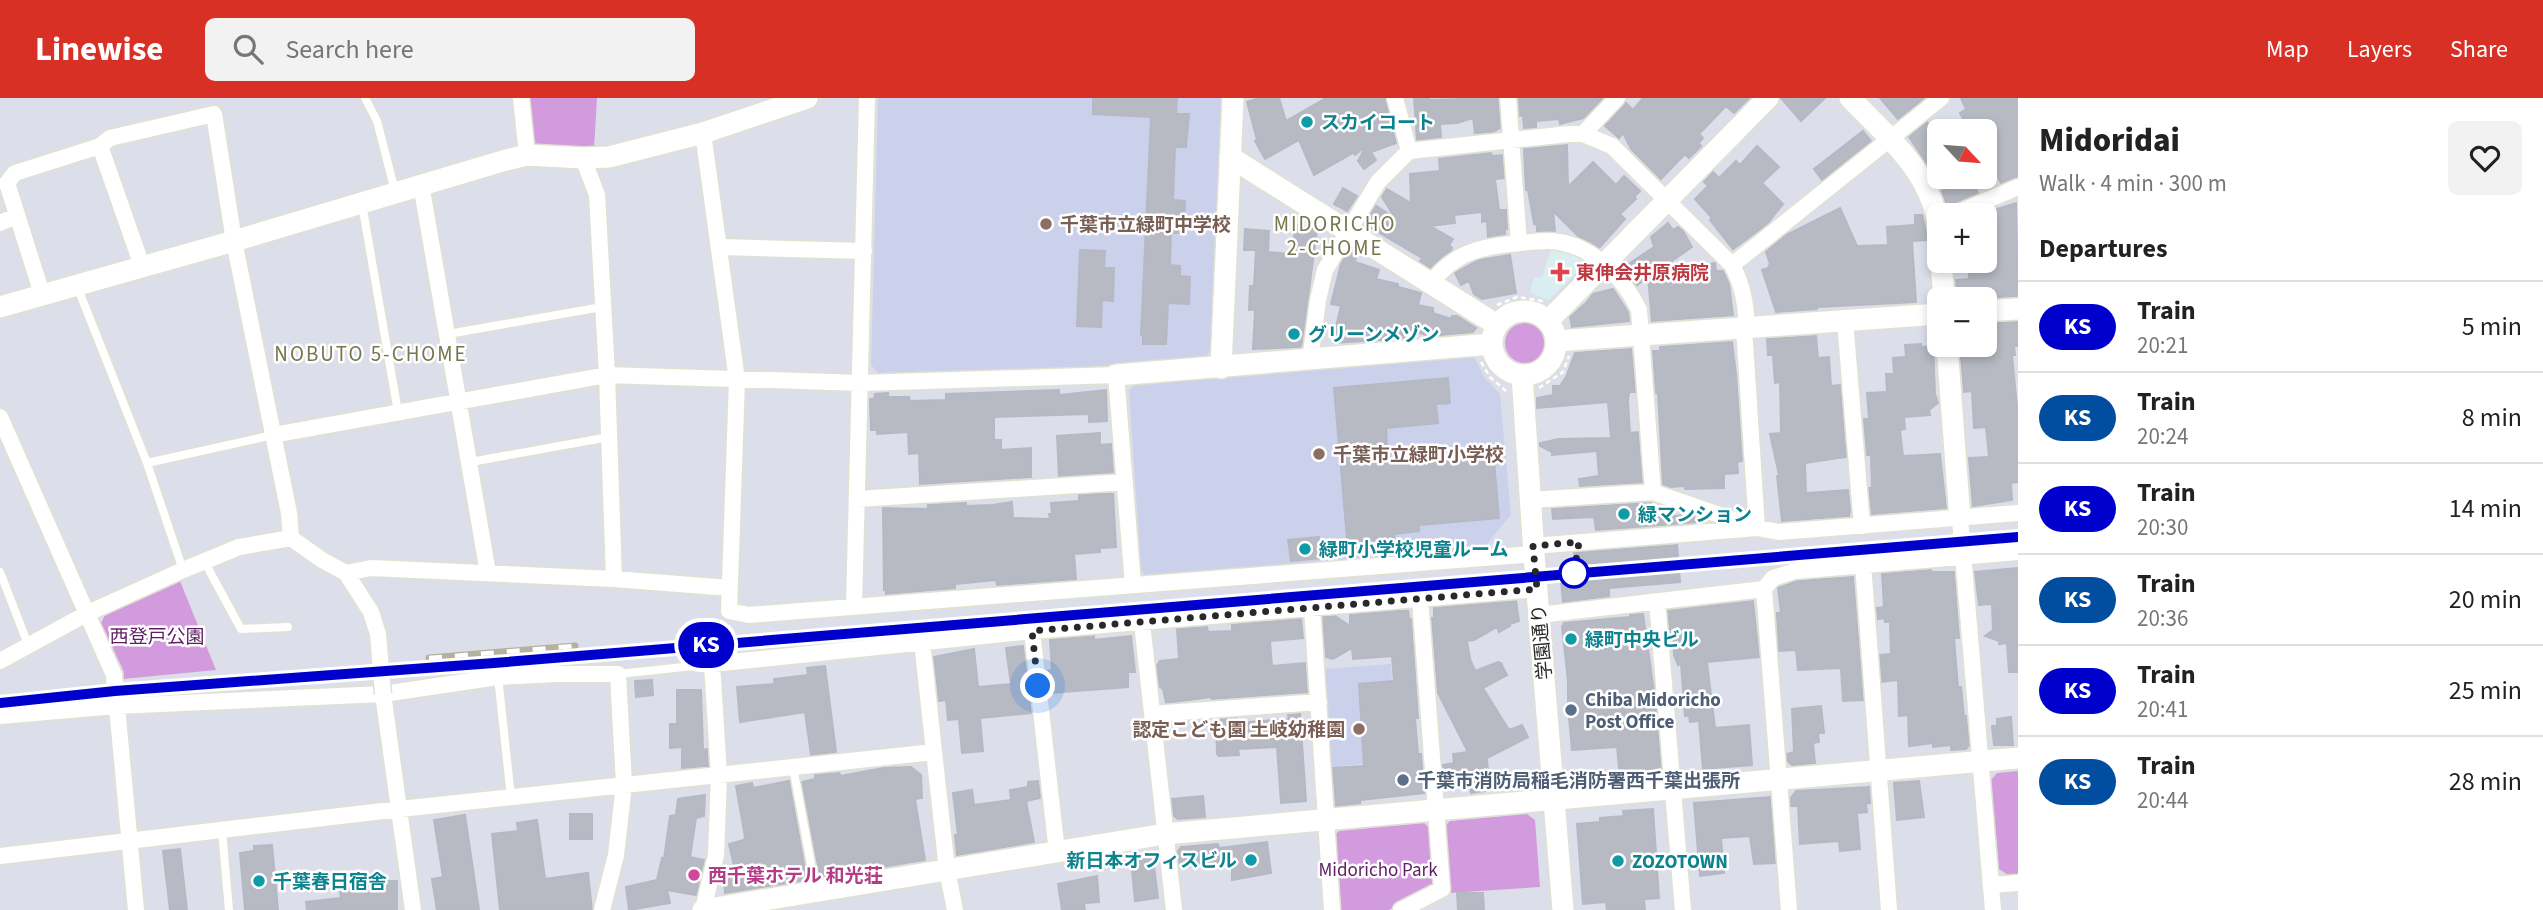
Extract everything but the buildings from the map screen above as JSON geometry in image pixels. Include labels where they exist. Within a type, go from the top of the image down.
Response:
[{"type":"street","points":[[521,98],[527,155]]},
{"type":"street","points":[[0,307],[234,242],[396,194],[421,184],[527,155],[583,159],[609,157],[704,133],[807,98]]},
{"type":"street","points":[[855,606],[867,98]]},
{"type":"street","points":[[1221,368],[1233,98]]},
{"type":"street","points":[[1395,98],[1409,151]]},
{"type":"street","points":[[1508,98],[1519,243]]},
{"type":"street","points":[[1583,134],[1617,98]]},
{"type":"street","points":[[1230,157],[1431,283],[1490,334],[1497,361],[1504,368],[1522,375],[1533,373],[1550,361],[1555,352],[1556,329],[1603,264],[1768,98]]},
{"type":"street","points":[[1850,98],[1910,160],[1922,177],[1934,203]]},
{"type":"street","points":[[1732,265],[1941,98]]},
{"type":"street","points":[[41,294],[8,183],[15,173],[100,146],[110,138],[214,114],[234,242],[289,513],[291,538]]},
{"type":"street","points":[[704,133],[737,380],[729,611],[749,615],[1133,585],[1757,528]]},
{"type":"street","points":[[1310,360],[1325,270],[1378,182],[1409,151],[1583,134],[1612,146],[1732,265],[1740,280],[1746,301],[1757,528]]},
{"type":"street","points":[[100,146],[142,266]]},
{"type":"street","points":[[583,159],[597,195],[614,579]]},
{"type":"street","points":[[421,184],[488,573]]},
{"type":"street","points":[[1980,203],[2018,187]]},
{"type":"street","points":[[0,223],[16,216]]},
{"type":"street","points":[[1431,283],[1455,259],[1470,250],[1519,243],[1557,241],[1570,244],[1603,264],[1632,294],[1639,310],[1653,492]]},
{"type":"street","points":[[720,247],[864,251]]},
{"type":"street","points":[[1997,310],[2018,309]]},
{"type":"street","points":[[273,435],[607,375],[862,383],[1116,375],[1310,360],[1490,334],[1511,313],[1521,311],[1531,312],[1556,329],[1643,335],[1927,315]]},
{"type":"street","points":[[1845,321],[1862,526]]},
{"type":"street","points":[[1948,357],[1993,910]]},
{"type":"street","points":[[1116,375],[1133,585]]},
{"type":"street","name":"学園通り","points":[[1522,375],[1533,550],[1563,910]]},
{"type":"street","points":[[0,417],[89,613],[114,675],[136,910]]},
{"type":"street","points":[[857,499],[1125,482]]},
{"type":"street","points":[[1530,500],[1653,492],[1757,528],[1779,532],[2018,513]]},
{"type":"street","points":[[0,661],[89,613],[204,561],[239,547],[291,538],[346,573],[371,612],[378,634],[383,694],[413,910]]},
{"type":"street","points":[[1789,910],[1764,589],[1773,578],[1795,571],[2018,552]]},
{"type":"street","points":[[1863,564],[1889,910]]},
{"type":"street","points":[[346,573],[370,568],[614,579],[730,588]]},
{"type":"street","points":[[1537,589],[1032,631],[712,664],[719,775],[716,855],[703,910],[1166,834],[2018,758]]},
{"type":"street","points":[[1539,615],[1764,589]]},
{"type":"street","points":[[1401,910],[1442,890],[1420,599]]},
{"type":"street","points":[[1657,601],[1683,910]]},
{"type":"street","points":[[1312,607],[1332,910]]},
{"type":"street","points":[[1142,623],[1174,910]]},
{"type":"street","points":[[1032,631],[1056,852]]},
{"type":"street","points":[[922,642],[947,870],[955,910]]},
{"type":"street","points":[[0,716],[116,706],[383,694],[498,677],[618,674],[624,785],[616,855],[603,910]]},
{"type":"street","points":[[1152,714],[1318,702]]},
{"type":"street","points":[[0,856],[400,809],[934,752]]},
{"type":"street","points":[[1991,885],[2018,883]]},
{"type":"lane","points":[[365,98],[377,121],[396,194]]},
{"type":"lane","points":[[362,204],[398,412]]},
{"type":"lane","points":[[77,286],[147,463],[183,570]]},
{"type":"lane","points":[[448,334],[602,307]]},
{"type":"lane","points":[[147,463],[273,435]]},
{"type":"lane","points":[[471,462],[609,437]]},
{"type":"lane","points":[[204,561],[240,629],[288,627]]},
{"type":"lane","points":[[0,572],[29,647]]},
{"type":"lane","points":[[618,674],[712,664]]},
{"type":"lane","points":[[498,677],[511,797]]},
{"type":"lane","points":[[793,767],[816,892]]},
{"type":"lane","points":[[222,831],[229,910]]},
{"type":"path","points":[[1506,391],[1490,377],[1490,334],[1500,302],[1517,297],[1530,297],[1556,329],[1563,372],[1539,388]]},
{"type":"shaded area","name":"千葉市立緑町中学校","points":[[878,98],[1223,98],[1211,350],[1203,360],[1127,366],[878,373],[871,365]]},
{"type":"shaded area","name":"東伸会井原病院","points":[[1551,248],[1583,258],[1581,268],[1549,300],[1530,293],[1533,280],[1536,277],[1542,278]]},
{"type":"shaded area","name":"千葉市立緑町小学校","points":[[1474,356],[1484,377],[1500,394],[1511,515],[1482,550],[1149,578],[1141,571],[1129,391],[1134,385]]},
{"type":"shaded area","name":"認定こども園 土岐幼稚園","points":[[1391,664],[1392,761],[1330,767],[1323,669]]},
{"type":"green space","points":[[527,98],[597,98],[594,149],[536,149],[531,144]]},
{"type":"green space","points":[[1525,323],[1539,329],[1545,343],[1539,357],[1525,363],[1511,357],[1505,343],[1511,329]]},
{"type":"green space","name":"西登戸公園","points":[[180,581],[216,670],[123,679],[124,672],[101,623],[105,615]]},
{"type":"green space","points":[[2018,771],[2018,874],[2008,875],[1999,869],[1991,780],[1997,773]]},
{"type":"green space","points":[[1527,814],[1535,820],[1540,887],[1449,893],[1443,828],[1450,821]]},
{"type":"green space","name":"Midoricho Park","points":[[1424,823],[1432,830],[1435,883],[1432,889],[1389,910],[1337,910],[1333,837],[1339,831]]},
{"type":"railway","points":[[0,703],[115,691],[494,663],[2018,537]]},
{"type":"railway","points":[[429,658],[575,646]]},
{"type":"train","name":"KS","points":[[0,703],[115,691],[494,663],[2018,537]]},
{"type":"place","name":"スカイコート","points":[[1307,122]]},
{"type":"place","name":"千葉市立緑町中学校","points":[[1046,224]]},
{"type":"place","name":"東伸会井原病院","points":[[1560,272]]},
{"type":"place","name":"グリーンメゾン","points":[[1294,334]]},
{"type":"place","name":"千葉市立緑町小学校","points":[[1319,454]]},
{"type":"place","name":"緑マンション","points":[[1624,514]]},
{"type":"place","name":"緑町小学校児童ルーム","points":[[1305,549]]},
{"type":"place","name":"緑町中央ビル","points":[[1571,639]]},
{"type":"place","name":"Chiba Midoricho Post Office","points":[[1571,710]]},
{"type":"place","name":"認定こども園 土岐幼稚園","points":[[1359,729]]},
{"type":"place","name":"千葉市消防局稲毛消防署西千葉出張所","points":[[1403,780]]},
{"type":"place","name":"新日本オフィスビル","points":[[1251,860]]},
{"type":"place","name":"ZOZOTOWN","points":[[1618,861]]},
{"type":"place","name":"西千葉ホテル 和光荘","points":[[694,875]]},
{"type":"place","name":"千葉春日宿舎","points":[[259,881]]},
{"type":"district","name":"MIDORICHO 2-CHOME","points":[[1335,236]]},
{"type":"district","name":"NOBUTO 5-CHOME","points":[[371,354]]},
{"type":"route","points":[[1038,686],[1032,631],[1537,589],[1533,546],[1579,542],[1574,573]]}]
